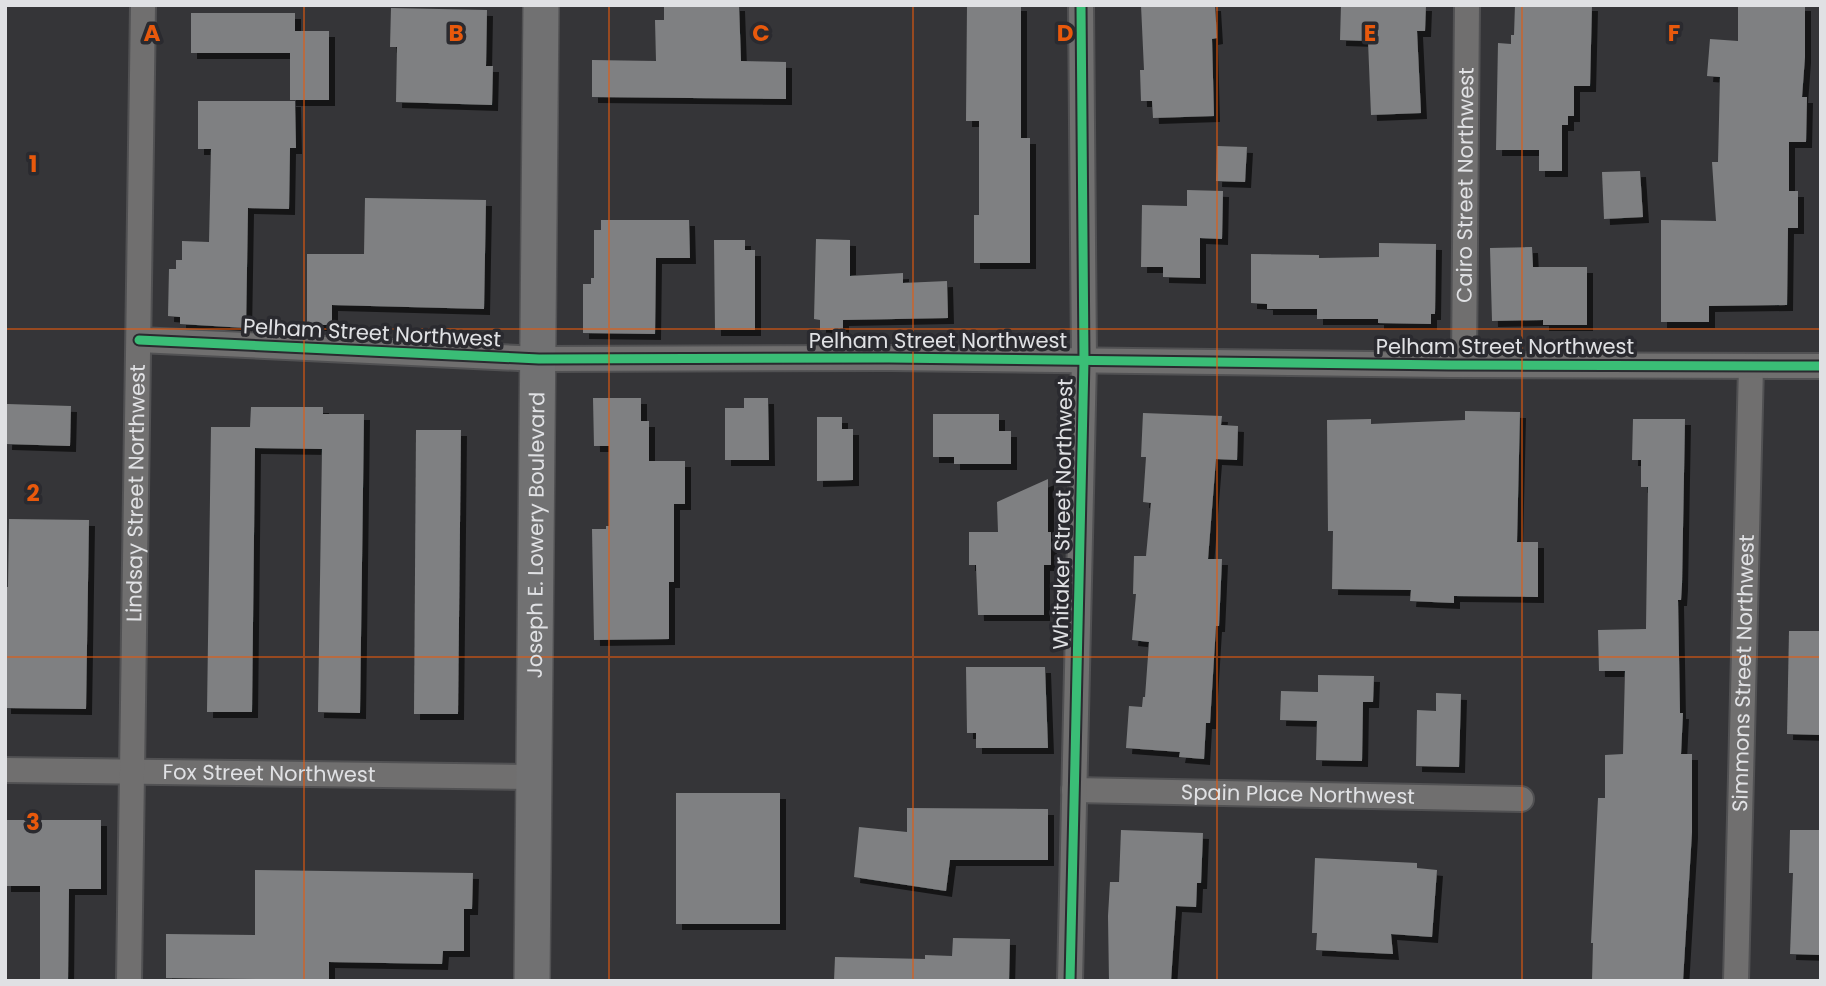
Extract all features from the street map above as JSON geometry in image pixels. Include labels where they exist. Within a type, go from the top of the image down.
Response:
[{"type":"main road","name":"Joseph E. Lowery Boulevard","points":[[532,981],[541,5]]},
{"type":"street","name":"Lindsay Street Northwest","points":[[130,981],[143,5]]},
{"type":"street","name":"Whitaker Street Northwest","points":[[1070,981],[1084,360],[1081,5]]},
{"type":"street","name":"Cairo Street Northwest","points":[[1464,365],[1467,5]]},
{"type":"street","name":"Pelham Street Northwest","points":[[139,340],[539,359],[889,358],[1821,366]]},
{"type":"street","name":"Simmons Street Northwest","points":[[1737,981],[1751,366]]},
{"type":"street","name":"Fox Street Northwest","points":[[5,770],[534,777]]},
{"type":"street","name":"Spain Place Northwest","points":[[1074,790],[1521,799]]},
{"type":"building","points":[[664,5],[739,5],[741,61],[786,62],[786,99],[592,97],[592,60],[656,61],[655,20],[664,20]]},
{"type":"building","points":[[967,5],[1021,5],[1021,138],[1030,138],[1030,263],[974,263],[974,215],[979,215],[979,121],[966,121]]},
{"type":"building","points":[[1141,5],[1215,5],[1217,38],[1212,39],[1214,116],[1153,118],[1152,101],[1141,101],[1140,70],[1144,70]]},
{"type":"building","points":[[1341,5],[1426,5],[1425,31],[1417,31],[1421,113],[1371,115],[1368,41],[1340,40]]},
{"type":"building","points":[[1515,5],[1592,5],[1590,86],[1574,86],[1574,116],[1568,116],[1568,125],[1562,125],[1562,171],[1539,171],[1539,150],[1496,150],[1498,43],[1511,44]]},
{"type":"building","points":[[1738,5],[1805,5],[1802,97],[1807,97],[1806,142],[1789,142],[1789,191],[1798,191],[1798,228],[1788,228],[1787,305],[1709,306],[1709,322],[1661,322],[1661,220],[1716,221],[1712,162],[1718,162],[1720,77],[1707,76],[1710,39],[1738,41]]},
{"type":"building","points":[[391,8],[487,10],[486,66],[493,66],[492,105],[396,102],[397,47],[390,47]]},
{"type":"building","points":[[191,13],[295,13],[295,31],[329,31],[329,100],[290,100],[290,53],[191,53]]},
{"type":"building","points":[[198,101],[295,101],[296,148],[290,148],[289,209],[248,208],[246,328],[180,324],[180,317],[168,316],[169,269],[176,269],[176,260],[182,260],[182,241],[209,242],[211,149],[198,149]]},
{"type":"building","points":[[1217,146],[1247,147],[1245,182],[1216,181]]},
{"type":"building","points":[[1640,171],[1643,217],[1604,219],[1602,172]]},
{"type":"building","points":[[1187,190],[1223,191],[1222,239],[1200,238],[1200,278],[1163,277],[1163,267],[1141,267],[1142,205],[1187,206]]},
{"type":"building","points":[[365,198],[486,200],[484,309],[332,305],[332,325],[307,325],[307,254],[364,254]]},
{"type":"building","points":[[601,220],[689,220],[690,258],[656,258],[655,334],[583,333],[583,284],[591,284],[591,278],[594,278],[594,230],[601,230]]},
{"type":"building","points":[[816,239],[850,240],[850,276],[903,273],[903,283],[947,281],[948,318],[843,320],[843,330],[820,330],[820,320],[814,319]]},
{"type":"building","points":[[714,240],[745,240],[745,250],[755,250],[755,330],[715,330]]},
{"type":"building","points":[[1379,243],[1436,244],[1435,314],[1431,314],[1431,324],[1378,323],[1378,319],[1317,319],[1317,309],[1267,309],[1267,304],[1251,303],[1251,254],[1319,255],[1319,258],[1379,257]]},
{"type":"building","points":[[1532,247],[1533,267],[1587,267],[1587,325],[1543,325],[1543,320],[1492,321],[1490,248]]},
{"type":"building","points":[[593,398],[641,398],[641,421],[649,421],[649,461],[685,461],[685,504],[674,504],[674,582],[669,582],[669,639],[594,640],[592,529],[606,529],[606,526],[609,526],[609,446],[594,446]]},
{"type":"building","points":[[744,398],[768,398],[769,460],[725,460],[725,408],[744,408]]},
{"type":"building","points":[[7,404],[71,406],[70,446],[6,444]]},
{"type":"building","points":[[251,407],[323,407],[323,414],[364,414],[360,713],[318,712],[322,449],[255,448],[252,712],[207,712],[211,427],[250,427]]},
{"type":"building","points":[[1465,411],[1520,412],[1517,542],[1538,542],[1538,597],[1454,596],[1454,603],[1410,601],[1411,590],[1332,589],[1333,531],[1328,531],[1327,420],[1371,419],[1371,424],[1465,420]]},
{"type":"building","points":[[1143,413],[1222,416],[1221,425],[1238,426],[1237,460],[1216,459],[1208,559],[1222,559],[1219,626],[1216,626],[1210,723],[1206,723],[1204,759],[1179,757],[1180,752],[1126,748],[1129,706],[1142,707],[1145,697],[1149,642],[1132,640],[1136,594],[1133,594],[1134,556],[1146,556],[1151,503],[1143,502],[1146,457],[1141,457]]},
{"type":"building","points":[[933,414],[999,414],[999,431],[1011,431],[1011,464],[954,464],[954,457],[933,457]]},
{"type":"building","points":[[817,417],[842,417],[842,429],[853,429],[853,480],[817,481]]},
{"type":"building","points":[[1633,419],[1685,419],[1682,584],[1681,600],[1678,600],[1680,713],[1683,713],[1681,754],[1692,754],[1692,832],[1683,981],[1592,981],[1591,943],[1598,798],[1605,798],[1605,755],[1623,754],[1625,671],[1599,671],[1598,630],[1646,629],[1648,487],[1641,487],[1641,460],[1632,460]]},
{"type":"building","points":[[416,430],[461,430],[458,714],[414,714]]},
{"type":"building","points":[[1048,479],[1051,565],[1044,565],[1044,615],[978,615],[976,565],[969,565],[969,532],[998,532],[997,502]]},
{"type":"building","points":[[9,519],[89,520],[86,709],[5,708],[5,587],[8,587]]},
{"type":"building","points":[[1789,631],[1821,631],[1821,735],[1787,734]]},
{"type":"building","points":[[966,667],[1045,667],[1048,748],[976,748],[976,733],[967,733]]},
{"type":"building","points":[[1318,675],[1374,676],[1373,702],[1363,702],[1362,761],[1316,760],[1317,721],[1280,720],[1281,691],[1318,692]]},
{"type":"building","points":[[1436,693],[1461,694],[1459,767],[1416,766],[1417,710],[1436,711]]},
{"type":"building","points":[[676,793],[780,793],[780,924],[676,924]]},
{"type":"building","points":[[907,808],[1048,809],[1048,860],[950,860],[946,891],[854,877],[859,827],[907,832]]},
{"type":"building","points":[[5,820],[101,820],[101,889],[69,889],[68,981],[40,981],[40,886],[5,886]]},
{"type":"building","points":[[1121,830],[1203,833],[1201,883],[1197,883],[1196,907],[1176,906],[1171,981],[1109,981],[1110,882],[1119,882]]},
{"type":"building","points":[[1790,830],[1821,830],[1821,955],[1790,954],[1793,873],[1789,873]]},
{"type":"building","points":[[1315,858],[1417,863],[1417,868],[1437,870],[1432,937],[1391,934],[1393,954],[1316,950],[1317,933],[1312,933]]},
{"type":"building","points":[[255,870],[473,873],[472,909],[464,909],[464,951],[443,951],[442,964],[329,962],[329,980],[166,978],[166,934],[255,935]]},
{"type":"building","points":[[953,938],[1010,939],[1009,981],[834,981],[835,957],[925,959],[925,955],[952,956]]},
{"type":"cycle path","points":[[1070,981],[1084,360],[1081,5]]},
{"type":"cycle path","points":[[139,340],[539,359],[889,358],[1449,365],[1821,366]]}]
